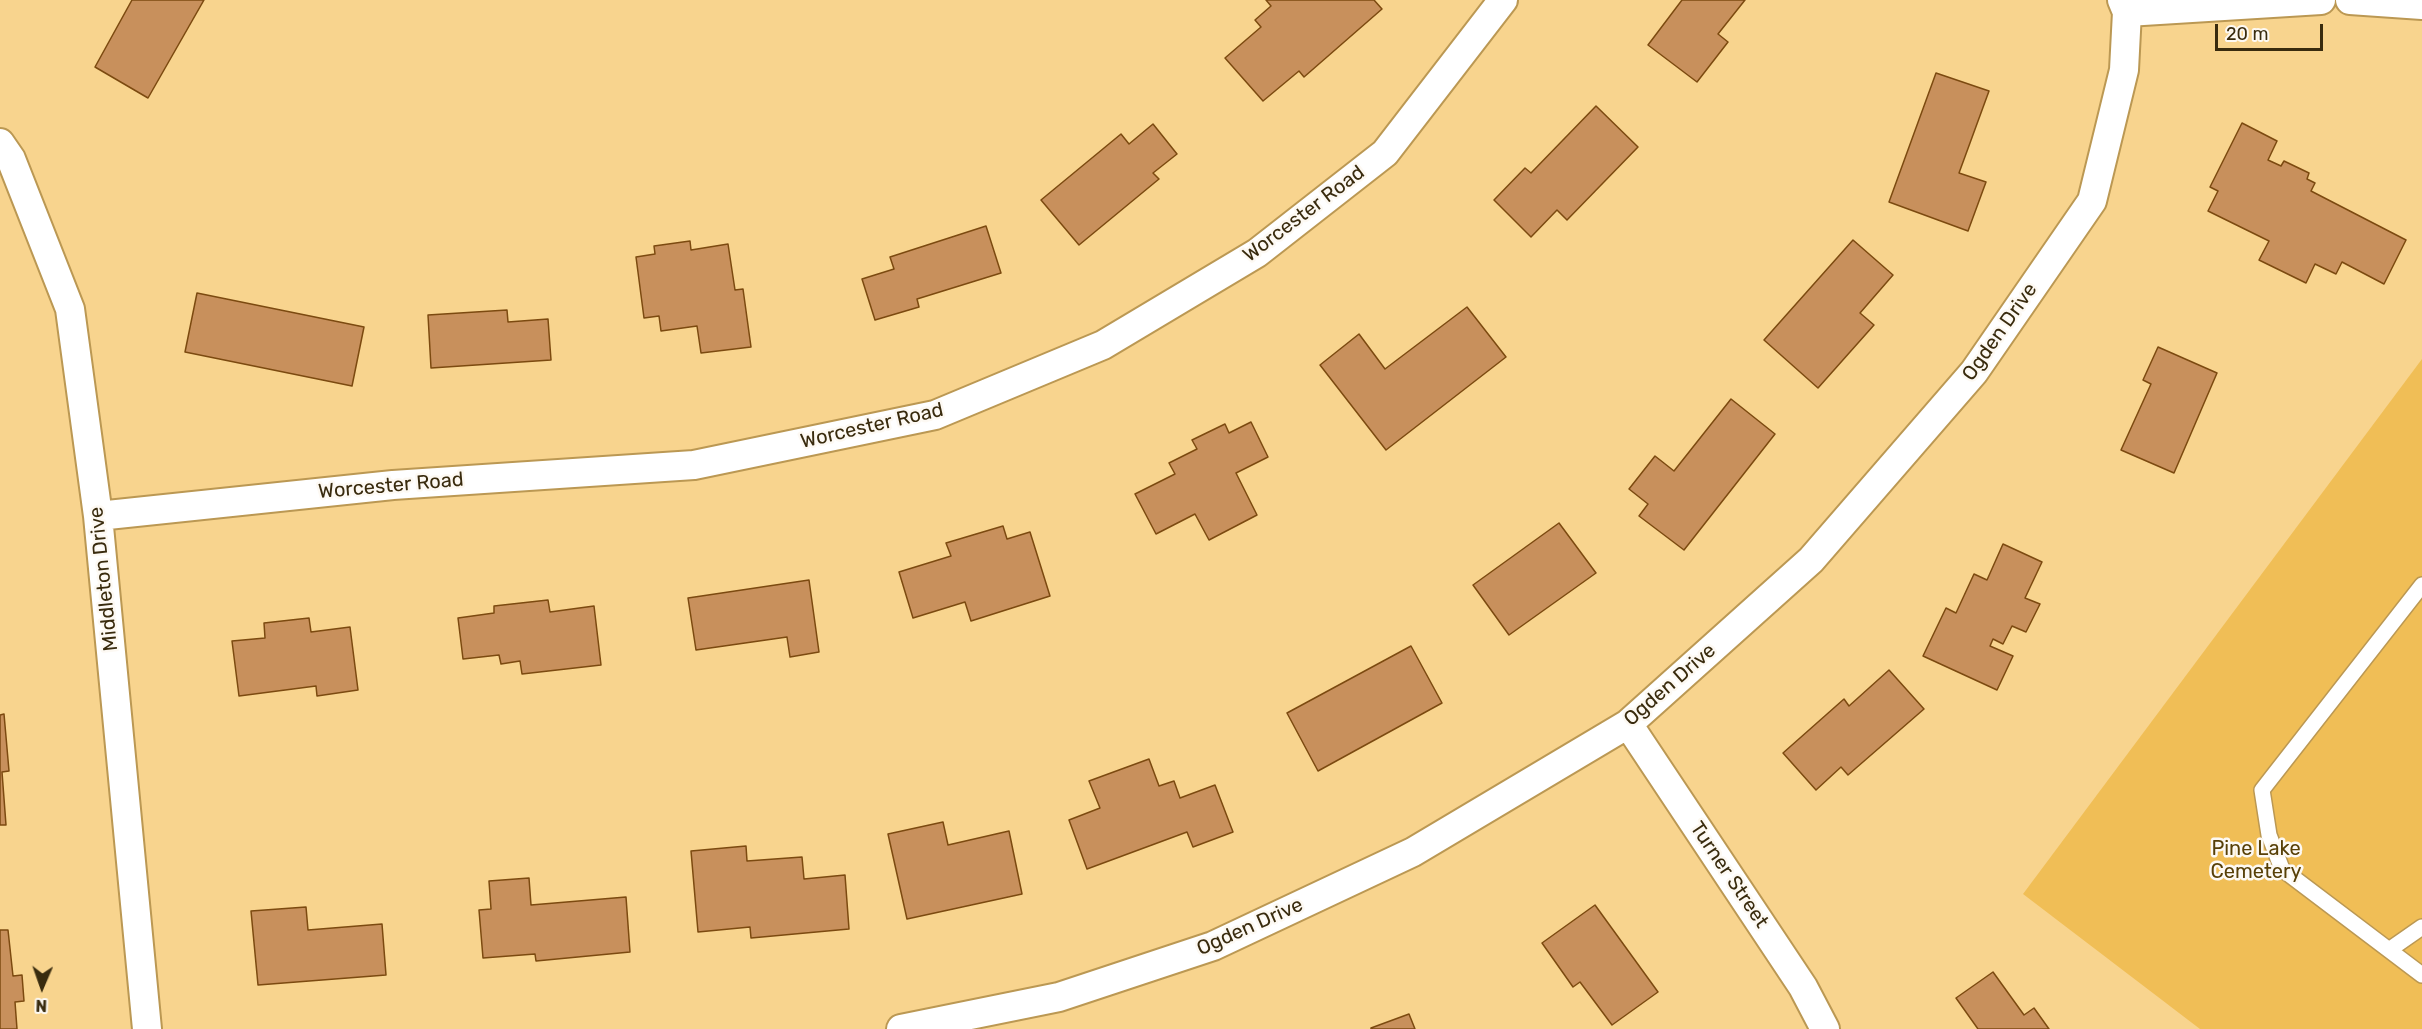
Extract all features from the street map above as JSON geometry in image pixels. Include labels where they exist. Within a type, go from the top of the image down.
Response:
[{"type":"street","name":"Worcester Road","points":[[98,516],[393,484],[694,465],[935,415],[1103,345],[1257,253],[1385,153],[1503,0]]},
{"type":"street","points":[[2124,6],[2321,0]]},
{"type":"street","points":[[2350,0],[2422,5]]},
{"type":"street","name":"Ogden Drive","points":[[901,1029],[1059,997],[1213,946],[1413,852],[1628,724],[1811,560],[1974,372],[2092,201],[2124,70],[2124,6]]},
{"type":"street","name":"Middleton Drive","points":[[0,143],[11,159],[70,309],[98,516],[147,1029]]},
{"type":"street","name":"Turner Street","points":[[1628,724],[1803,987],[1825,1029]]},
{"type":"lane","points":[[2420,592],[2262,790],[2269,835],[2282,869],[2422,975]]},
{"type":"lane","points":[[2389,950],[2422,927]]},
{"type":"green space","name":"Pine Lake Cemetery","points":[[2422,359],[2422,1029],[2200,1029],[2023,894]]},
{"type":"building","points":[[132,0],[204,0],[148,98],[95,67]]},
{"type":"building","points":[[1266,0],[1374,0],[1382,9],[1304,77],[1299,71],[1263,101],[1225,58],[1261,27],[1255,20],[1271,6]]},
{"type":"building","points":[[1682,0],[1745,0],[1718,34],[1728,42],[1697,82],[1648,45]]},
{"type":"building","points":[[1936,73],[1989,91],[1959,173],[1986,182],[1968,231],[1889,202]]},
{"type":"building","points":[[1596,106],[1638,147],[1567,220],[1557,210],[1531,237],[1494,200],[1525,168],[1531,173]]},
{"type":"building","points":[[2242,123],[2277,141],[2268,160],[2281,166],[2284,161],[2309,173],[2307,179],[2315,183],[2311,191],[2406,240],[2384,284],[2342,262],[2336,274],[2315,264],[2306,283],[2259,260],[2269,241],[2208,211],[2218,191],[2210,187]]},
{"type":"building","points":[[1153,124],[1177,154],[1153,173],[1159,179],[1079,245],[1041,200],[1121,134],[1129,144]]},
{"type":"building","points":[[986,226],[1001,273],[917,299],[919,307],[875,320],[862,279],[894,269],[890,257]]},
{"type":"building","points":[[1853,240],[1893,275],[1860,313],[1874,325],[1818,388],[1764,340]]},
{"type":"building","points":[[690,241],[691,250],[728,244],[735,290],[743,289],[751,347],[701,353],[697,326],[661,331],[659,316],[644,318],[636,257],[655,254],[654,246]]},
{"type":"building","points":[[197,293],[364,327],[352,386],[185,352]]},
{"type":"building","points":[[1467,307],[1506,357],[1386,450],[1320,365],[1359,334],[1385,369]]},
{"type":"building","points":[[507,310],[508,322],[548,319],[551,360],[431,368],[428,315]]},
{"type":"building","points":[[2158,347],[2217,373],[2174,473],[2121,450],[2151,384],[2143,380]]},
{"type":"building","points":[[1731,399],[1775,434],[1684,550],[1639,516],[1648,504],[1629,489],[1655,456],[1674,471]]},
{"type":"building","points":[[1251,422],[1268,457],[1236,473],[1257,515],[1209,540],[1195,514],[1156,534],[1135,494],[1175,474],[1169,463],[1197,449],[1192,440],[1225,424],[1229,433]]},
{"type":"building","points":[[1559,523],[1596,573],[1509,635],[1473,585]]},
{"type":"building","points":[[1003,526],[1007,539],[1030,532],[1050,596],[971,621],[965,602],[913,618],[899,572],[951,556],[946,543]]},
{"type":"building","points":[[2003,544],[2042,562],[2025,598],[2040,604],[2026,632],[2012,626],[2003,644],[1993,639],[1990,646],[2013,656],[1997,690],[1923,656],[1946,608],[1956,613],[1974,574],[1987,580]]},
{"type":"building","points":[[809,580],[819,652],[790,657],[787,637],[696,650],[688,598]]},
{"type":"building","points":[[548,600],[550,612],[594,606],[601,665],[522,674],[520,661],[501,664],[499,655],[463,659],[458,618],[494,613],[494,606]]},
{"type":"building","points":[[309,618],[311,632],[350,627],[358,690],[317,696],[316,686],[239,696],[232,641],[265,638],[264,623]]},
{"type":"building","points":[[1411,646],[1442,703],[1318,771],[1287,713]]},
{"type":"building","points":[[1889,670],[1924,709],[1848,775],[1841,767],[1816,790],[1783,753],[1844,699],[1849,706]]},
{"type":"building","points":[[4,714],[9,771],[2,772],[6,825],[0,825],[0,715]]},
{"type":"building","points":[[1149,759],[1159,786],[1174,781],[1180,798],[1215,785],[1233,832],[1193,847],[1187,832],[1087,869],[1069,820],[1100,808],[1089,781]]},
{"type":"building","points":[[943,822],[948,845],[1009,831],[1022,894],[907,919],[888,834]]},
{"type":"building","points":[[746,846],[747,861],[802,857],[804,879],[845,875],[849,929],[751,938],[750,927],[698,932],[691,851]]},
{"type":"building","points":[[529,878],[531,905],[626,897],[630,952],[536,961],[535,954],[483,958],[479,910],[491,909],[489,881]]},
{"type":"building","points":[[1595,905],[1658,992],[1612,1025],[1580,982],[1573,987],[1542,943]]},
{"type":"building","points":[[306,907],[308,930],[382,924],[386,975],[258,985],[251,911]]},
{"type":"building","points":[[0,930],[8,930],[13,976],[22,975],[24,1001],[15,1002],[17,1029],[0,1029]]},
{"type":"building","points":[[1993,972],[2024,1015],[2034,1008],[2049,1029],[1978,1029],[1956,998]]},
{"type":"building","points":[[1409,1014],[1415,1029],[1371,1029],[1371,1028]]}]
